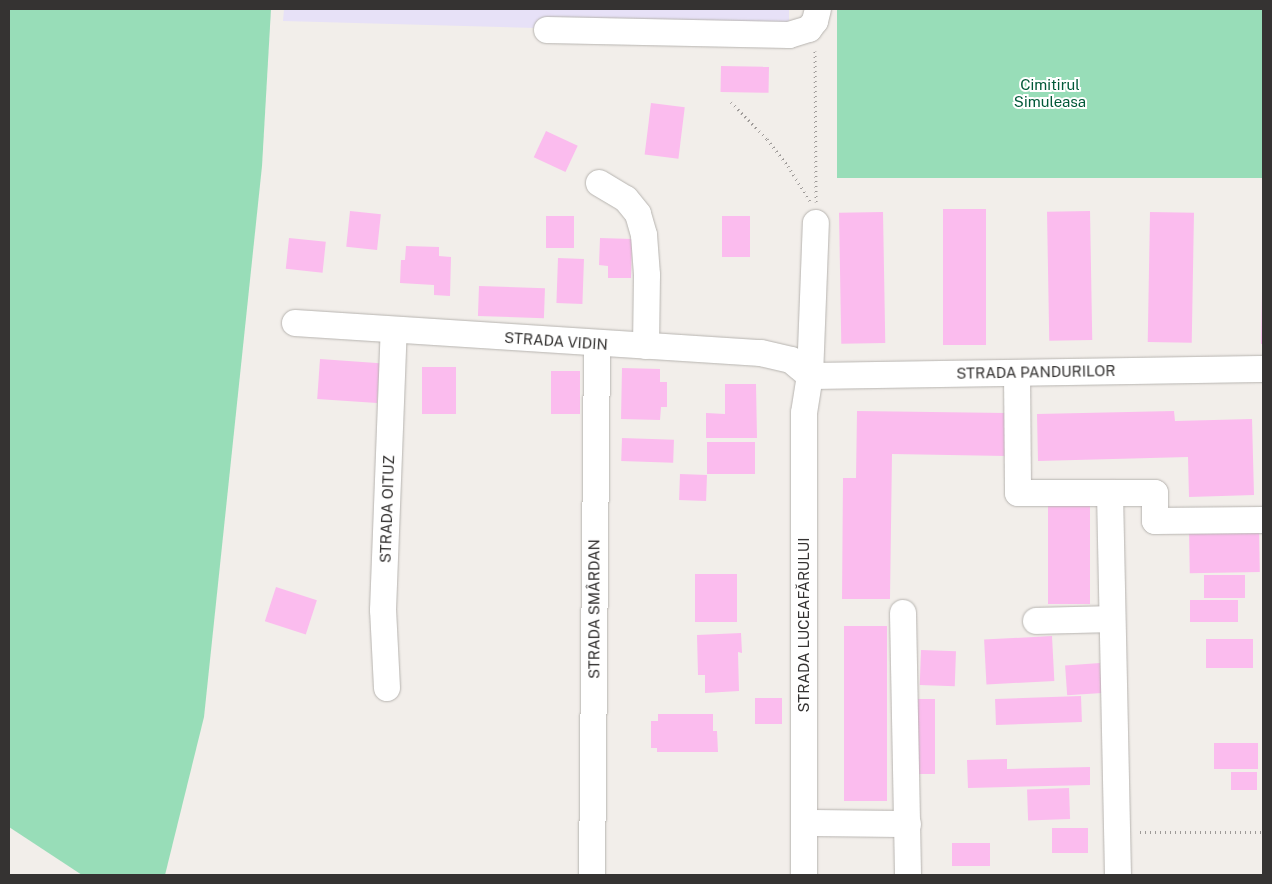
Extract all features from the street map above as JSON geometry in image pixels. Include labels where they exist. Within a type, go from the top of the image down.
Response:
[{"type":"street","points":[[548,30],[789,35],[809,29],[817,15]]},
{"type":"street","points":[[599,183],[626,199],[638,214],[644,235],[647,275],[646,346]]},
{"type":"street","name":"STRADA LUCEAFĂRULUI","points":[[804,875],[804,412],[810,376],[816,223]]},
{"type":"street","name":"STRADA VIDIN","points":[[295,323],[597,344],[761,353],[791,360],[810,376]]},
{"type":"street","name":"STRADA OITUZ","points":[[387,688],[383,610],[394,330]]},
{"type":"street","name":"STRADA SMÂRDAN","points":[[592,875],[597,344]]},
{"type":"street","name":"STRADA PANDURILOR","points":[[810,376],[1263,369]]},
{"type":"street","points":[[1017,373],[1018,493],[1155,494],[1155,520],[1263,520]]},
{"type":"street","points":[[1110,493],[1118,875]]},
{"type":"street","points":[[903,613],[908,875]]},
{"type":"street","points":[[1036,621],[1112,620]]},
{"type":"street","points":[[805,823],[908,824]]},
{"type":"path","points":[[816,223],[817,15]]},
{"type":"path","points":[[731,102],[767,139],[788,166],[808,195],[816,223]]},
{"type":"path","points":[[1117,832],[1263,832]]},
{"type":"shaded area","points":[[284,9],[789,9],[789,35],[283,21]]},
{"type":"green space","points":[[9,9],[271,9],[262,166],[204,717],[165,875],[82,875],[9,827]]},
{"type":"green space","name":"Cimitirul Simuleasa","points":[[837,9],[1263,9],[1263,178],[837,178]]},
{"type":"building","points":[[721,66],[769,67],[769,93],[721,92]]},
{"type":"building","points":[[651,103],[685,107],[678,159],[645,155]]},
{"type":"building","points":[[546,131],[578,146],[565,172],[534,157]]},
{"type":"building","points":[[943,209],[986,209],[986,345],[943,345]]},
{"type":"building","points":[[350,211],[381,214],[377,250],[346,247]]},
{"type":"building","points":[[1090,211],[1092,340],[1049,341],[1047,212]]},
{"type":"building","points":[[883,212],[885,343],[841,344],[839,213]]},
{"type":"building","points":[[1150,212],[1194,213],[1192,343],[1148,342]]},
{"type":"building","points":[[546,216],[574,216],[574,248],[546,248]]},
{"type":"building","points":[[722,216],[750,216],[750,257],[722,257]]},
{"type":"building","points":[[289,238],[326,242],[323,273],[286,269]]},
{"type":"building","points":[[600,238],[632,239],[631,278],[608,278],[608,266],[599,265]]},
{"type":"building","points":[[406,246],[439,247],[439,256],[451,257],[450,296],[434,295],[434,285],[400,283],[401,260],[405,260]]},
{"type":"building","points":[[558,258],[584,259],[582,304],[556,303]]},
{"type":"building","points":[[479,286],[545,288],[544,318],[478,316]]},
{"type":"building","points":[[1262,291],[1263,344],[1261,344]]},
{"type":"building","points":[[320,359],[380,363],[377,403],[317,399]]},
{"type":"building","points":[[422,367],[456,367],[456,414],[422,414]]},
{"type":"building","points":[[622,368],[660,369],[660,382],[667,382],[667,407],[661,407],[660,420],[621,419]]},
{"type":"building","points":[[551,371],[580,371],[580,414],[551,414]]},
{"type":"building","points":[[725,384],[756,384],[757,438],[706,438],[706,413],[725,414]]},
{"type":"building","points":[[857,411],[1006,413],[1006,456],[892,454],[890,599],[842,599],[843,478],[856,478]]},
{"type":"building","points":[[1174,411],[1175,421],[1252,419],[1254,495],[1189,497],[1188,457],[1038,461],[1037,414]]},
{"type":"building","points":[[622,438],[674,440],[673,463],[621,461]]},
{"type":"building","points":[[707,442],[755,442],[755,474],[707,474]]},
{"type":"building","points":[[680,474],[707,475],[706,501],[679,500]]},
{"type":"building","points":[[1048,503],[1090,503],[1090,604],[1048,604]]},
{"type":"building","points":[[1259,528],[1260,572],[1190,573],[1189,529]]},
{"type":"building","points":[[695,574],[737,574],[737,622],[695,622]]},
{"type":"building","points":[[1204,575],[1245,575],[1245,598],[1204,598]]},
{"type":"building","points":[[276,587],[317,600],[306,635],[265,621]]},
{"type":"building","points":[[1190,600],[1238,600],[1238,622],[1190,622]]},
{"type":"building","points":[[844,626],[887,626],[887,801],[844,801]]},
{"type":"building","points":[[741,633],[742,653],[738,652],[739,691],[705,693],[705,675],[698,675],[697,635]]},
{"type":"building","points":[[1052,636],[1054,681],[986,684],[984,640]]},
{"type":"building","points":[[1206,639],[1253,639],[1253,668],[1206,668]]},
{"type":"building","points":[[921,650],[956,651],[955,686],[920,685]]},
{"type":"building","points":[[1100,663],[1102,693],[1067,695],[1065,665]]},
{"type":"building","points":[[1081,696],[1082,722],[996,725],[995,699]]},
{"type":"building","points":[[755,698],[782,698],[782,724],[755,724]]},
{"type":"building","points":[[913,699],[935,699],[935,774],[913,774]]},
{"type":"building","points":[[658,714],[713,714],[713,731],[717,731],[718,752],[657,752],[657,748],[651,748],[651,721],[658,721]]},
{"type":"building","points":[[1214,743],[1258,743],[1258,769],[1214,769]]},
{"type":"building","points":[[1007,759],[1007,769],[1090,767],[1090,785],[968,788],[967,760]]},
{"type":"building","points":[[1231,772],[1257,772],[1257,790],[1231,790]]},
{"type":"building","points":[[1069,788],[1070,819],[1028,820],[1027,789]]},
{"type":"building","points":[[1052,828],[1088,828],[1088,853],[1052,853]]},
{"type":"building","points":[[952,843],[990,843],[990,866],[952,866]]}]
